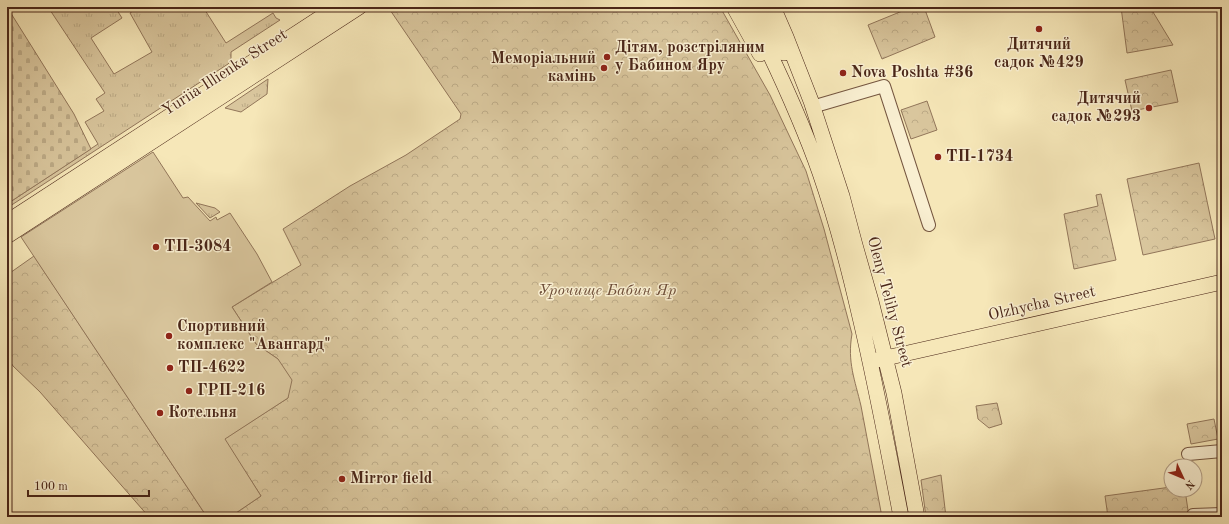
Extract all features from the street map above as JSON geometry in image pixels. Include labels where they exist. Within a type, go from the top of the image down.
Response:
[{"type":"main road","name":"Yuriia Illienka Street","points":[[7,236],[337,7]]},
{"type":"main road","name":"Oleny Telihy Street","points":[[734,7],[760,54],[794,109]]},
{"type":"main road","name":"Oleny Telihy Street","points":[[747,7],[776,63],[811,147],[844,248],[870,362],[901,517]]},
{"type":"main road","name":"Oleny Telihy Street","points":[[759,7],[811,104]]},
{"type":"main road","name":"Oleny Telihy Street","points":[[772,7],[786,37],[811,104],[842,196],[886,358],[917,517]]},
{"type":"main road","name":"Yuriia Illienka Street","points":[[7,222],[148,138],[354,8]]},
{"type":"main road","name":"Olzhycha Street","points":[[870,362],[1222,282]]},
{"type":"street","points":[[811,104],[884,86],[929,225]]},
{"type":"street","points":[[1188,454],[1222,451]]},
{"type":"street","points":[[1193,515],[1222,514]]},
{"type":"green space","points":[[7,7],[74,114],[91,149],[7,204]]},
{"type":"green space","points":[[48,7],[115,7],[122,18],[91,38],[114,74],[152,52],[130,13],[139,7],[203,7],[226,43],[273,13],[276,18],[280,20],[231,52],[231,61],[228,64],[7,208],[7,204],[98,144],[85,122],[104,111],[96,99],[105,93]]},
{"type":"green space","name":"Урочище Бабин Яр","points":[[388,7],[720,7],[770,95],[806,171],[824,229],[852,334],[850,353],[852,371],[861,406],[882,517],[230,517],[261,496],[224,439],[288,398],[278,359],[256,344],[232,307],[301,265],[283,229],[350,186],[406,155],[460,119],[461,114]]},
{"type":"green space","points":[[912,7],[924,7],[935,37],[882,59],[868,25]]},
{"type":"green space","points":[[1121,7],[1130,7],[1153,12],[1173,45],[1127,53]]},
{"type":"green space","points":[[1171,70],[1178,102],[1132,111],[1125,80]]},
{"type":"green space","points":[[268,79],[267,94],[241,112],[225,108]]},
{"type":"green space","points":[[927,101],[937,130],[911,139],[901,110]]},
{"type":"green space","name":"Спортивний комплекс \"Авангард\"","points":[[153,152],[183,198],[188,197],[210,221],[216,217],[217,220],[230,213],[257,254],[272,282],[232,307],[256,344],[278,359],[292,380],[288,398],[225,439],[261,496],[230,517],[207,517],[21,237]]},
{"type":"green space","points":[[1199,163],[1215,239],[1143,255],[1127,179]]},
{"type":"green space","points":[[1101,194],[1116,260],[1074,269],[1064,214],[1098,206],[1096,195]]},
{"type":"green space","points":[[196,203],[215,208],[220,212],[210,218]]},
{"type":"green space","points":[[34,256],[207,517],[149,517],[40,392],[13,366],[7,356],[7,275]]},
{"type":"green space","points":[[997,403],[1002,424],[989,428],[978,419],[976,406]]},
{"type":"green space","points":[[1214,419],[1218,439],[1191,444],[1187,424]]},
{"type":"green space","points":[[941,475],[946,517],[926,517],[921,480]]},
{"type":"green space","points":[[1163,488],[1163,498],[1186,498],[1189,517],[1108,517],[1105,496]]},
{"type":"place","name":"Дитячий садок №429","points":[[1039,29]]},
{"type":"place","name":"Дітям, розстріляним у Бабином Яру","points":[[607,57]]},
{"type":"place","name":"Меморіальний камінь","points":[[604,68]]},
{"type":"place","name":"Nova Poshta #36","points":[[843,73]]},
{"type":"place","name":"Дитячий садок №293","points":[[1149,108]]},
{"type":"place","name":"ТП-1734","points":[[938,157]]},
{"type":"place","name":"ТП-3084","points":[[156,247]]},
{"type":"place","name":"Спортивний комплекс \"Авангард\"","points":[[169,336]]},
{"type":"place","name":"ТП-4622","points":[[170,368]]},
{"type":"place","name":"ГРП-216","points":[[189,391]]},
{"type":"place","name":"Котельня","points":[[160,413]]},
{"type":"place","name":"Mirror field","points":[[342,479]]}]
